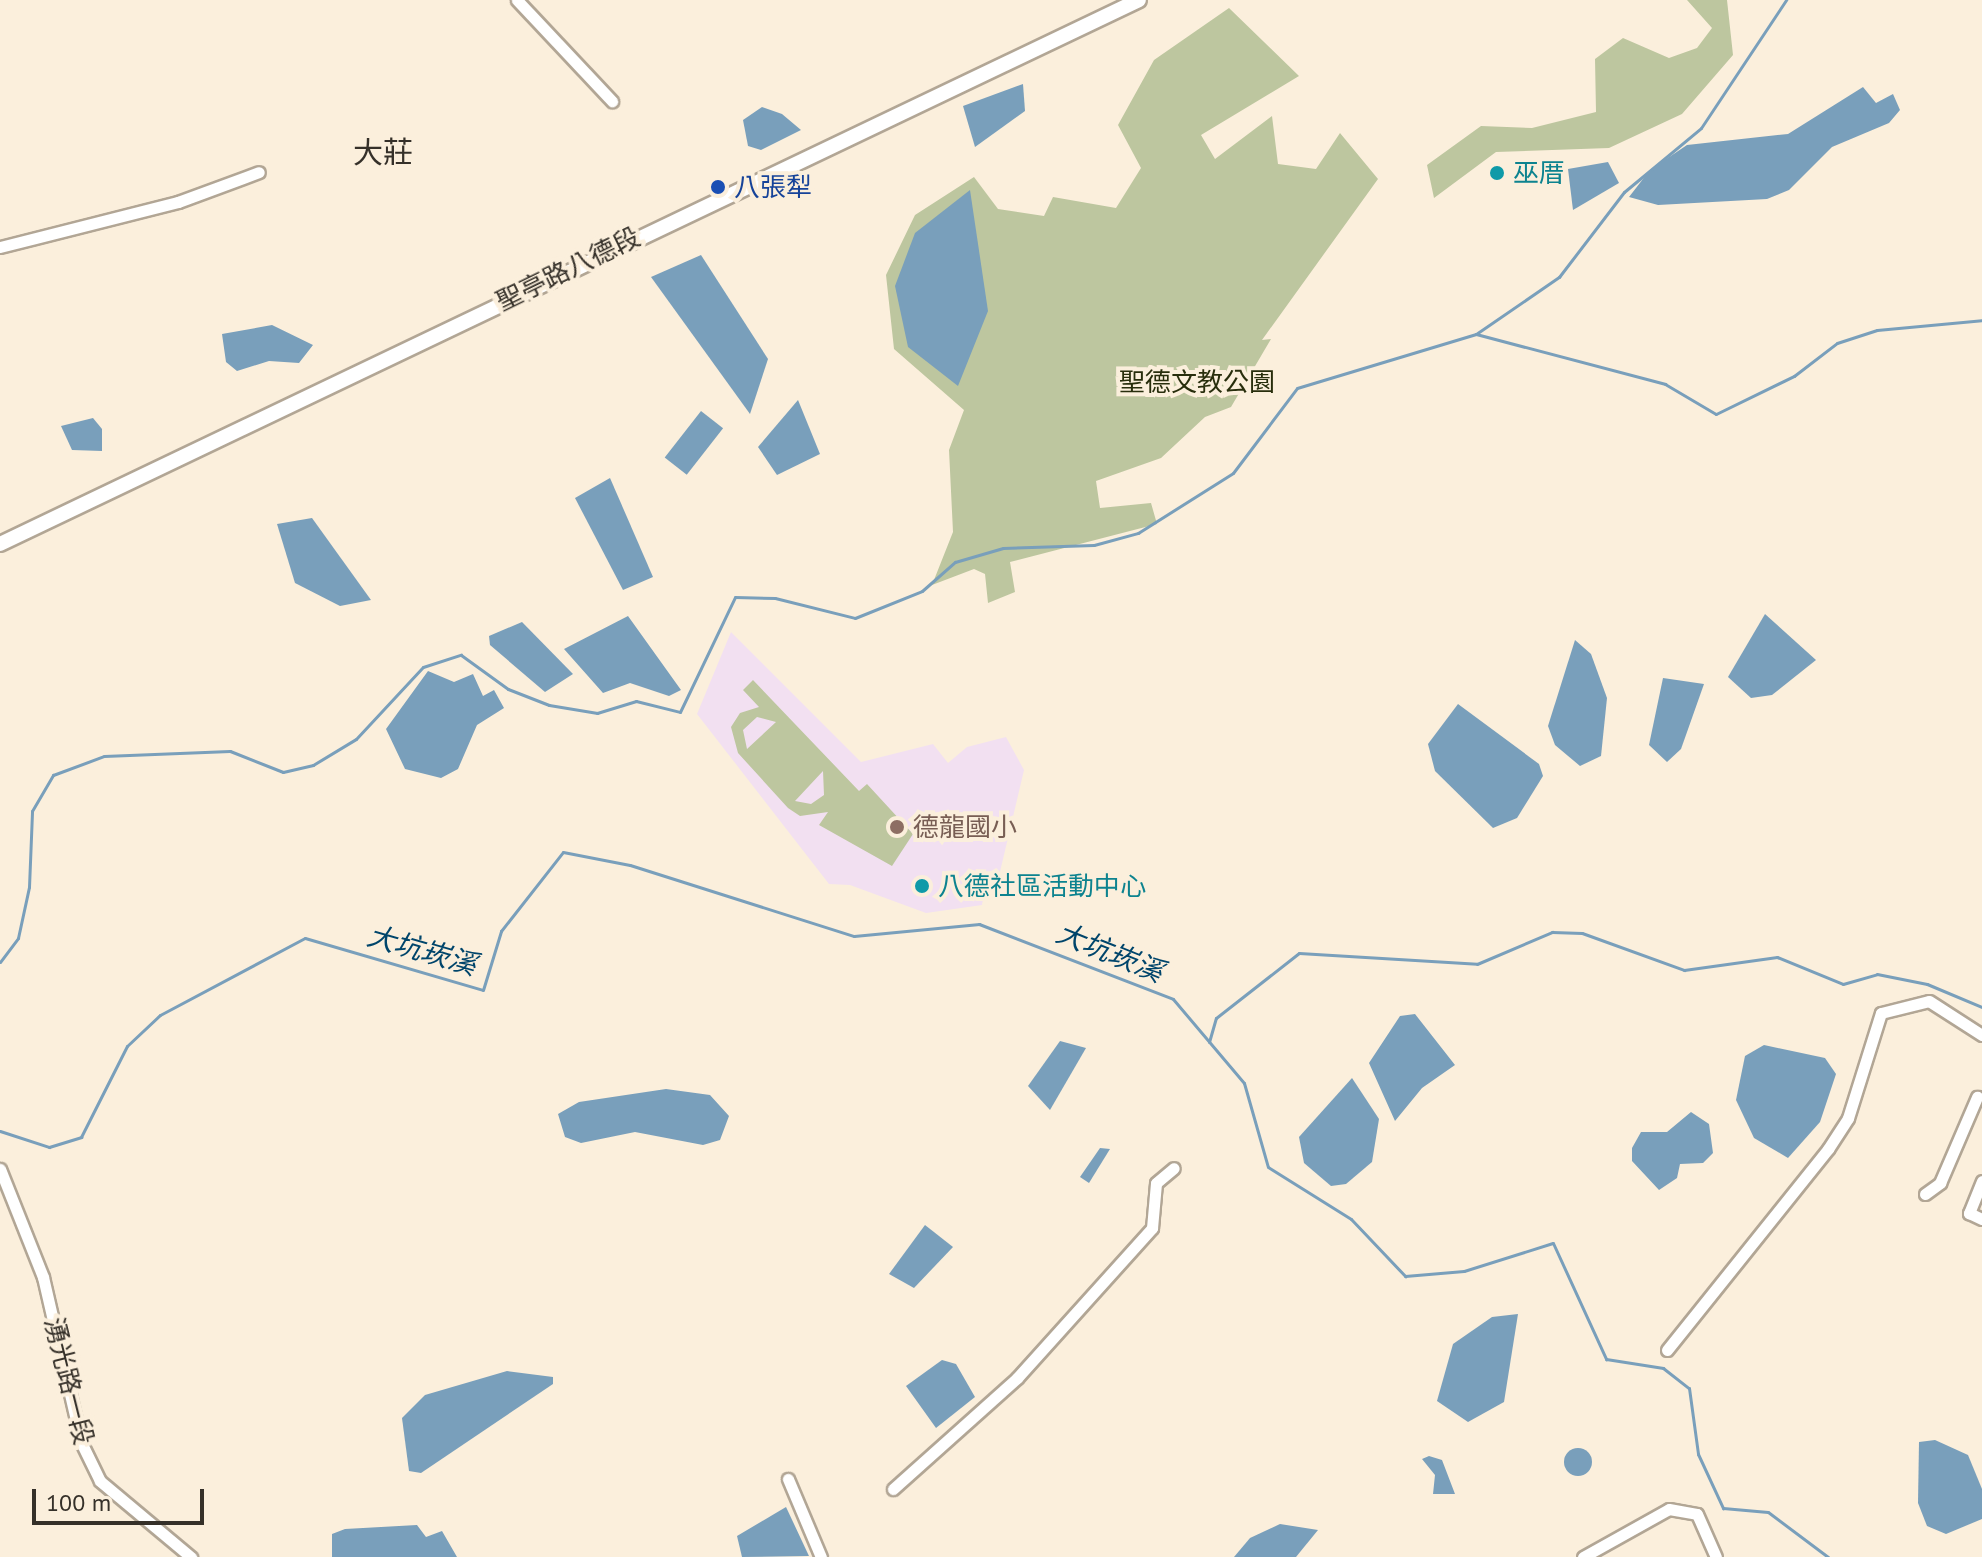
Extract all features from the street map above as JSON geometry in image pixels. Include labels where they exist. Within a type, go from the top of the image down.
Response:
[{"type":"street","points":[[517,0],[612,101]]},
{"type":"street","name":"聖亭路八德段","points":[[0,544],[1139,0]]},
{"type":"street","points":[[0,247],[178,202],[259,172]]},
{"type":"street","points":[[1667,1350],[1828,1149],[1848,1118],[1881,1013],[1929,1001],[1982,1035]]},
{"type":"street","points":[[1925,1194],[1940,1183],[1977,1097]]},
{"type":"street","points":[[893,1489],[1017,1378],[1152,1228],[1156,1183],[1174,1168]]},
{"type":"street","name":"湧光路一段","points":[[0,1169],[43,1277],[81,1442],[100,1481],[191,1557]]},
{"type":"street","points":[[1982,1181],[1969,1213],[1982,1219]]},
{"type":"street","points":[[788,1479],[821,1557]]},
{"type":"street","points":[[1583,1557],[1669,1509],[1697,1514],[1716,1557]]},
{"type":"shaded area","name":"德龍國小","points":[[731,632],[861,762],[933,744],[948,763],[967,747],[1006,737],[1024,770],[995,893],[984,893],[982,905],[926,913],[850,885],[829,884],[697,714]]},
{"type":"green space","points":[[1687,0],[1727,0],[1733,55],[1682,114],[1609,148],[1496,152],[1434,198],[1427,165],[1481,126],[1532,128],[1596,112],[1595,59],[1623,38],[1669,58],[1697,48],[1712,28]]},
{"type":"green space","name":"聖德文教公園","points":[[1229,8],[1299,76],[1201,135],[1215,159],[1272,116],[1278,164],[1316,169],[1340,133],[1378,179],[1262,340],[1271,339],[1231,407],[1205,417],[1161,458],[1096,481],[1100,508],[1151,503],[1157,524],[1010,562],[1015,592],[988,603],[985,574],[974,569],[932,585],[953,532],[949,450],[964,410],[894,349],[886,275],[915,215],[974,177],[998,209],[1044,216],[1053,197],[1116,208],[1141,168],[1118,125],[1154,60]]},
{"type":"green space","points":[[753,680],[859,791],[867,784],[913,834],[892,866],[819,825],[828,812],[800,816],[788,808],[738,753],[731,727],[740,713],[759,707],[743,690]],"holes":[[[757,717],[776,722],[747,749],[743,730]],[[823,771],[824,795],[811,804],[795,801]]]},
{"type":"water","points":[[1023,84],[1025,111],[975,147],[963,106]]},
{"type":"water","points":[[1863,87],[1876,103],[1893,94],[1900,110],[1889,123],[1832,147],[1789,190],[1767,199],[1658,205],[1629,197],[1650,170],[1687,145],[1788,134]]},
{"type":"water","points":[[762,107],[782,114],[801,130],[761,150],[748,146],[743,120]]},
{"type":"water","points":[[1608,162],[1619,183],[1573,210],[1568,169]]},
{"type":"water","points":[[970,190],[988,311],[958,386],[908,347],[895,286],[915,233]]},
{"type":"water","points":[[701,255],[768,359],[750,414],[651,277]]},
{"type":"water","points":[[272,325],[313,345],[299,363],[269,361],[237,371],[226,362],[222,334]]},
{"type":"water","points":[[798,400],[820,454],[777,475],[758,447]]},
{"type":"water","points":[[701,411],[723,428],[687,475],[665,457]]},
{"type":"water","points":[[93,418],[102,429],[102,451],[72,450],[61,426]]},
{"type":"water","points":[[610,478],[653,577],[623,590],[575,498]]},
{"type":"water","points":[[312,518],[371,600],[340,606],[295,583],[277,524]]},
{"type":"water","points":[[1765,614],[1816,660],[1772,695],[1751,698],[1728,677]]},
{"type":"water","points":[[628,616],[681,690],[669,696],[630,683],[603,693],[564,649]]},
{"type":"water","points":[[522,622],[573,674],[545,692],[490,645],[489,636]]},
{"type":"water","points":[[1575,640],[1591,654],[1607,698],[1601,756],[1580,766],[1555,745],[1548,726]]},
{"type":"water","points":[[428,671],[454,682],[473,674],[483,696],[494,690],[504,708],[477,725],[458,769],[441,778],[405,769],[386,729]]},
{"type":"water","points":[[1663,678],[1704,684],[1681,749],[1667,762],[1649,745]]},
{"type":"water","points":[[1458,704],[1539,764],[1543,776],[1517,818],[1493,828],[1435,771],[1428,744]]},
{"type":"water","points":[[1415,1014],[1455,1065],[1422,1088],[1395,1121],[1369,1063],[1400,1016]]},
{"type":"water","points":[[1060,1041],[1086,1048],[1050,1110],[1028,1086]]},
{"type":"water","points":[[1764,1045],[1825,1058],[1836,1074],[1820,1122],[1788,1158],[1754,1138],[1736,1100],[1745,1056]]},
{"type":"water","points":[[1352,1078],[1379,1119],[1372,1162],[1346,1184],[1331,1186],[1304,1163],[1299,1137]]},
{"type":"water","points":[[666,1089],[710,1095],[729,1116],[720,1140],[703,1145],[635,1132],[581,1143],[565,1137],[558,1114],[579,1102]]},
{"type":"water","points":[[1691,1112],[1709,1124],[1713,1153],[1703,1163],[1680,1164],[1677,1178],[1659,1190],[1632,1161],[1632,1148],[1641,1132],[1667,1132]]},
{"type":"water","points":[[1100,1148],[1110,1149],[1089,1183],[1080,1177]]},
{"type":"water","points":[[925,1225],[953,1247],[914,1288],[889,1274]]},
{"type":"water","points":[[1518,1314],[1504,1402],[1468,1422],[1437,1401],[1453,1344],[1492,1317]]},
{"type":"water","points":[[942,1360],[956,1364],[975,1397],[936,1428],[906,1386]]},
{"type":"water","points":[[507,1371],[553,1377],[553,1384],[421,1473],[409,1471],[402,1418],[425,1395]]},
{"type":"water","points":[[1935,1440],[1968,1455],[1982,1489],[1982,1519],[1946,1534],[1927,1526],[1918,1503],[1919,1442]]},
{"type":"water","points":[[1578,1448],[1588,1452],[1592,1462],[1588,1472],[1578,1476],[1568,1472],[1564,1462],[1568,1452]]},
{"type":"water","points":[[1429,1456],[1442,1460],[1455,1494],[1433,1494],[1435,1475],[1422,1459]]},
{"type":"water","points":[[786,1507],[809,1556],[742,1557],[737,1536]]},
{"type":"water","points":[[1280,1524],[1318,1530],[1296,1557],[1234,1557],[1250,1538]]},
{"type":"water","points":[[417,1525],[426,1537],[442,1531],[457,1557],[332,1557],[332,1534],[345,1529]]},
{"type":"waterway","points":[[0,962],[18,938],[29,887],[32,811],[53,775],[104,756],[230,751],[283,772],[313,765],[356,739],[423,667],[461,655],[508,689],[549,705],[597,713],[636,701],[680,712],[735,597],[775,598],[855,618],[922,591],[955,562],[1003,548],[1094,545],[1138,533],[1233,473],[1297,388],[1476,334],[1559,277],[1624,192],[1701,128],[1786,0]]},
{"type":"waterway","points":[[1476,334],[1665,384],[1716,414],[1794,376],[1837,343],[1877,330],[1982,320]]},
{"type":"waterway","name":"大坑崁溪","points":[[0,1131],[49,1147],[81,1137],[127,1046],[160,1015],[305,938],[483,990],[501,931],[563,852],[630,865],[854,936],[979,924],[1173,999],[1244,1083],[1268,1167],[1351,1219],[1405,1276],[1464,1271],[1553,1243],[1606,1359],[1663,1368],[1689,1388],[1698,1454],[1723,1508],[1768,1512],[1828,1557]]},
{"type":"waterway","points":[[1209,1042],[1216,1018],[1299,953],[1477,964],[1552,932],[1582,933],[1684,970],[1777,957],[1843,984],[1877,974],[1927,984],[1982,1007]]},
{"type":"place","name":"巫厝","points":[[1497,173]]},
{"type":"place","name":"八張犁","points":[[718,187]]},
{"type":"place","name":"德龍國小","points":[[897,827]]},
{"type":"place","name":"八德社區活動中心","points":[[922,886]]},
{"type":"district","name":"大莊","points":[[383,152]]}]
